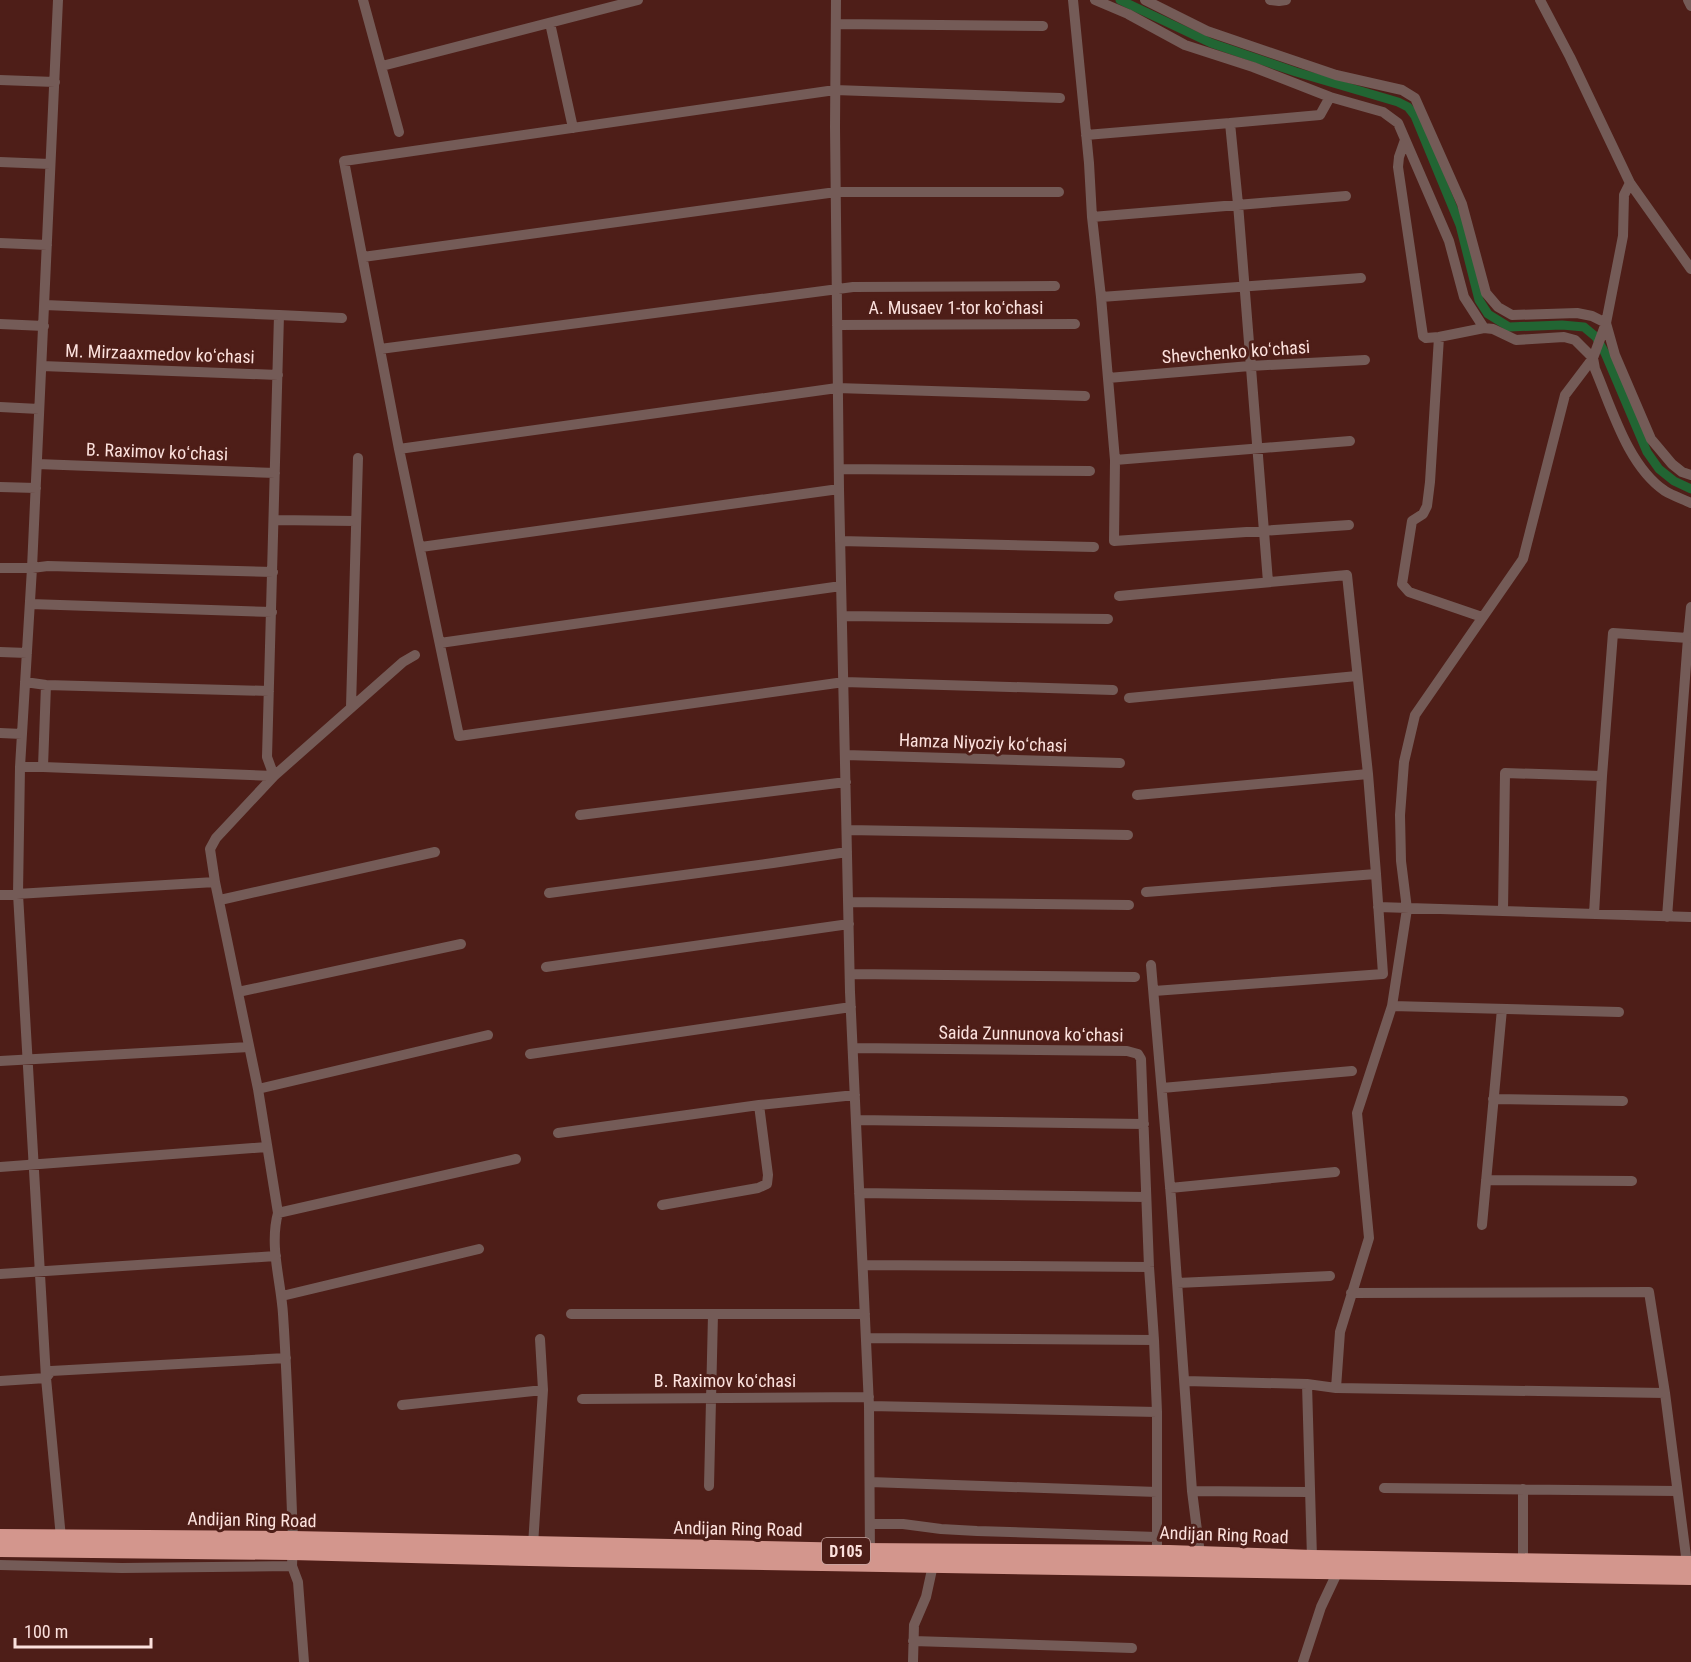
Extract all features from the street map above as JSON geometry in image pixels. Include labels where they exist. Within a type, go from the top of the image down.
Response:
[{"type":"highway","name":"Andijan Ring Road","points":[[0,1537],[61,1538],[293,1553],[533,1545],[870,1557],[933,1565],[1338,1571],[1690,1569]]},
{"type":"highway","name":"Andijan Ring Road","points":[[0,1550],[573,1559],[870,1557],[1157,1544],[1200,1554],[1523,1562],[1690,1569]]},
{"type":"street","points":[[58,0],[36,488],[20,767],[18,894],[46,1378],[61,1538]]},
{"type":"street","points":[[363,0],[399,132]]},
{"type":"street","points":[[382,66],[638,0]]},
{"type":"street","points":[[836,0],[837,388],[840,541],[851,1007],[869,1401],[870,1557]]},
{"type":"street","points":[[1073,0],[1115,460],[1114,541],[1349,525]]},
{"type":"street","points":[[1095,0],[1128,14],[1185,45],[1253,67],[1330,97],[1383,112],[1398,123],[1449,241],[1464,297],[1484,328]]},
{"type":"street","points":[[1145,0],[1207,31],[1336,75],[1402,90],[1415,98],[1462,204],[1486,293],[1498,307],[1512,315],[1577,312],[1593,316],[1605,327],[1651,439],[1672,464],[1682,472],[1691,475]]},
{"type":"street","points":[[1270,0],[1286,0]]},
{"type":"street","points":[[1540,0],[1630,183],[1691,269]]},
{"type":"street","points":[[1688,0],[1691,6]]},
{"type":"street","points":[[550,23],[573,128]]},
{"type":"street","points":[[836,24],[1043,26]]},
{"type":"street","points":[[0,80],[55,82]]},
{"type":"street","points":[[1060,98],[835,90],[344,161],[399,449],[459,736],[844,682],[1113,690]]},
{"type":"street","points":[[1086,135],[1320,115],[1330,97]]},
{"type":"street","points":[[1230,123],[1268,582]]},
{"type":"street","points":[[1405,140],[1398,167],[1423,336],[1426,338],[1439,337],[1484,328],[1493,329],[1515,340],[1564,337],[1575,340],[1593,357],[1595,369],[1626,442],[1645,472],[1665,491],[1691,503]]},
{"type":"street","points":[[0,162],[50,164]]},
{"type":"street","points":[[1336,1388],[1340,1332],[1369,1238],[1357,1113],[1392,1006],[1407,909],[1401,861],[1400,815],[1404,762],[1415,715],[1523,559],[1565,395],[1593,357],[1605,327],[1623,236],[1624,195],[1630,183]]},
{"type":"street","points":[[363,256],[836,192],[1059,192]]},
{"type":"street","points":[[1092,217],[1346,196]]},
{"type":"street","points":[[0,243],[47,245]]},
{"type":"street","points":[[1101,297],[1361,278]]},
{"type":"street","points":[[380,349],[853,287],[1055,286]]},
{"type":"street","points":[[45,304],[342,318]]},
{"type":"street","points":[[274,776],[267,757],[279,315]]},
{"type":"street","points":[[0,324],[44,326]]},
{"type":"street","name":"A. Musaev 1-tor koʻchasi","points":[[837,325],[1075,324]]},
{"type":"street","points":[[1439,337],[1427,506],[1423,514],[1412,521],[1402,584],[1409,592],[1482,617]]},
{"type":"street","name":"Shevchenko koʻchasi","points":[[1108,378],[1250,366],[1365,360]]},
{"type":"street","name":"M. Mirzaaxmedov koʻchasi","points":[[42,366],[278,375]]},
{"type":"street","points":[[399,449],[837,388],[1085,396]]},
{"type":"street","points":[[0,407],[39,409]]},
{"type":"street","points":[[1115,460],[1350,441]]},
{"type":"street","points":[[351,707],[358,458]]},
{"type":"street","name":"B. Raximov koʻchasi","points":[[37,464],[275,473]]},
{"type":"street","points":[[839,469],[1090,471]]},
{"type":"street","points":[[0,487],[36,488]]},
{"type":"street","points":[[421,547],[839,489]]},
{"type":"street","points":[[274,520],[356,522]]},
{"type":"street","points":[[840,541],[1094,547]]},
{"type":"street","points":[[0,568],[48,566],[273,573]]},
{"type":"street","points":[[1119,596],[1347,575],[1368,774],[1383,974],[1154,991]]},
{"type":"street","points":[[440,643],[842,586]]},
{"type":"street","points":[[30,604],[272,612]]},
{"type":"street","points":[[1667,916],[1691,607]]},
{"type":"street","points":[[842,616],[1108,619]]},
{"type":"street","points":[[1594,914],[1613,633],[1688,638]]},
{"type":"street","points":[[0,652],[27,653]]},
{"type":"street","points":[[304,1662],[298,1582],[293,1553],[286,1358],[282,1296],[276,1256],[275,1226],[278,1214],[258,1089],[210,849],[216,838],[274,776],[403,662],[415,655]]},
{"type":"street","points":[[1129,698],[1357,676]]},
{"type":"street","points":[[25,682],[46,685],[269,691]]},
{"type":"street","points":[[43,767],[46,685]]},
{"type":"street","points":[[0,733],[22,734]]},
{"type":"street","name":"Hamza Niyoziy koʻchasi","points":[[845,755],[1120,763]]},
{"type":"street","points":[[20,767],[274,776]]},
{"type":"street","points":[[1503,911],[1505,773],[1602,776]]},
{"type":"street","points":[[1137,795],[1368,774]]},
{"type":"street","points":[[580,815],[846,782]]},
{"type":"street","points":[[847,830],[1128,836]]},
{"type":"street","points":[[220,900],[435,852]]},
{"type":"street","points":[[549,892],[847,852]]},
{"type":"street","points":[[1146,892],[1376,874]]},
{"type":"street","points":[[0,895],[215,882]]},
{"type":"street","points":[[848,902],[1130,905]]},
{"type":"street","points":[[1378,908],[1691,917]]},
{"type":"street","points":[[546,967],[849,924]]},
{"type":"street","points":[[238,992],[461,944]]},
{"type":"street","points":[[1151,965],[1192,1491],[1200,1554]]},
{"type":"street","points":[[850,974],[1135,977]]},
{"type":"street","points":[[1392,1006],[1619,1012]]},
{"type":"street","points":[[530,1054],[851,1007]]},
{"type":"street","points":[[1482,1225],[1502,1009]]},
{"type":"street","points":[[258,1089],[488,1035]]},
{"type":"street","points":[[0,1061],[249,1047]]},
{"type":"street","name":"Saida Zunnunova koʻchasi","points":[[853,1048],[1127,1051],[1138,1054],[1141,1059],[1144,1124]]},
{"type":"street","points":[[1162,1088],[1352,1071]]},
{"type":"street","points":[[558,1133],[759,1105],[855,1095]]},
{"type":"street","points":[[1493,1099],[1623,1101]]},
{"type":"street","points":[[662,1205],[758,1188],[767,1184],[768,1175],[759,1105]]},
{"type":"street","points":[[856,1120],[1144,1124],[1157,1412],[1157,1544],[941,1529],[903,1524],[870,1524]]},
{"type":"street","points":[[0,1167],[267,1147]]},
{"type":"street","points":[[278,1214],[516,1159]]},
{"type":"street","points":[[1170,1188],[1335,1172]]},
{"type":"street","points":[[1486,1180],[1632,1181]]},
{"type":"street","points":[[859,1192],[1146,1197]]},
{"type":"street","points":[[282,1296],[479,1249]]},
{"type":"street","points":[[0,1274],[276,1256]]},
{"type":"street","points":[[863,1265],[1149,1266]]},
{"type":"street","points":[[1177,1283],[1330,1276]]},
{"type":"street","points":[[1351,1293],[1649,1292],[1690,1569]]},
{"type":"street","points":[[571,1314],[865,1314]]},
{"type":"street","points":[[709,1486],[713,1314]]},
{"type":"street","points":[[867,1338],[1154,1340]]},
{"type":"street","points":[[533,1545],[543,1390],[540,1339]]},
{"type":"street","points":[[46,1378],[51,1371],[286,1358]]},
{"type":"street","points":[[0,1381],[46,1378]]},
{"type":"street","points":[[1185,1381],[1307,1384],[1336,1388],[1665,1393]]},
{"type":"street","points":[[1307,1384],[1312,1558]]},
{"type":"street","points":[[402,1405],[543,1390]]},
{"type":"street","name":"B. Raximov koʻchasi","points":[[582,1399],[711,1398],[869,1401],[1157,1412]]},
{"type":"street","points":[[870,1482],[1157,1492]]},
{"type":"street","points":[[1384,1488],[1677,1491]]},
{"type":"street","points":[[1523,1489],[1523,1562]]},
{"type":"street","points":[[1192,1491],[1309,1492]]},
{"type":"street","points":[[0,1565],[122,1568],[293,1553]]},
{"type":"street","points":[[913,1662],[914,1625],[926,1597],[933,1565]]},
{"type":"street","points":[[1303,1662],[1321,1607],[1338,1571]]},
{"type":"street","points":[[913,1641],[1132,1648]]},
{"type":"waterway","points":[[1120,0],[1211,43],[1408,107],[1415,116],[1460,225],[1479,300],[1488,314],[1509,327],[1562,325],[1584,327],[1596,337],[1647,452],[1659,469],[1674,481],[1691,489]]}]
